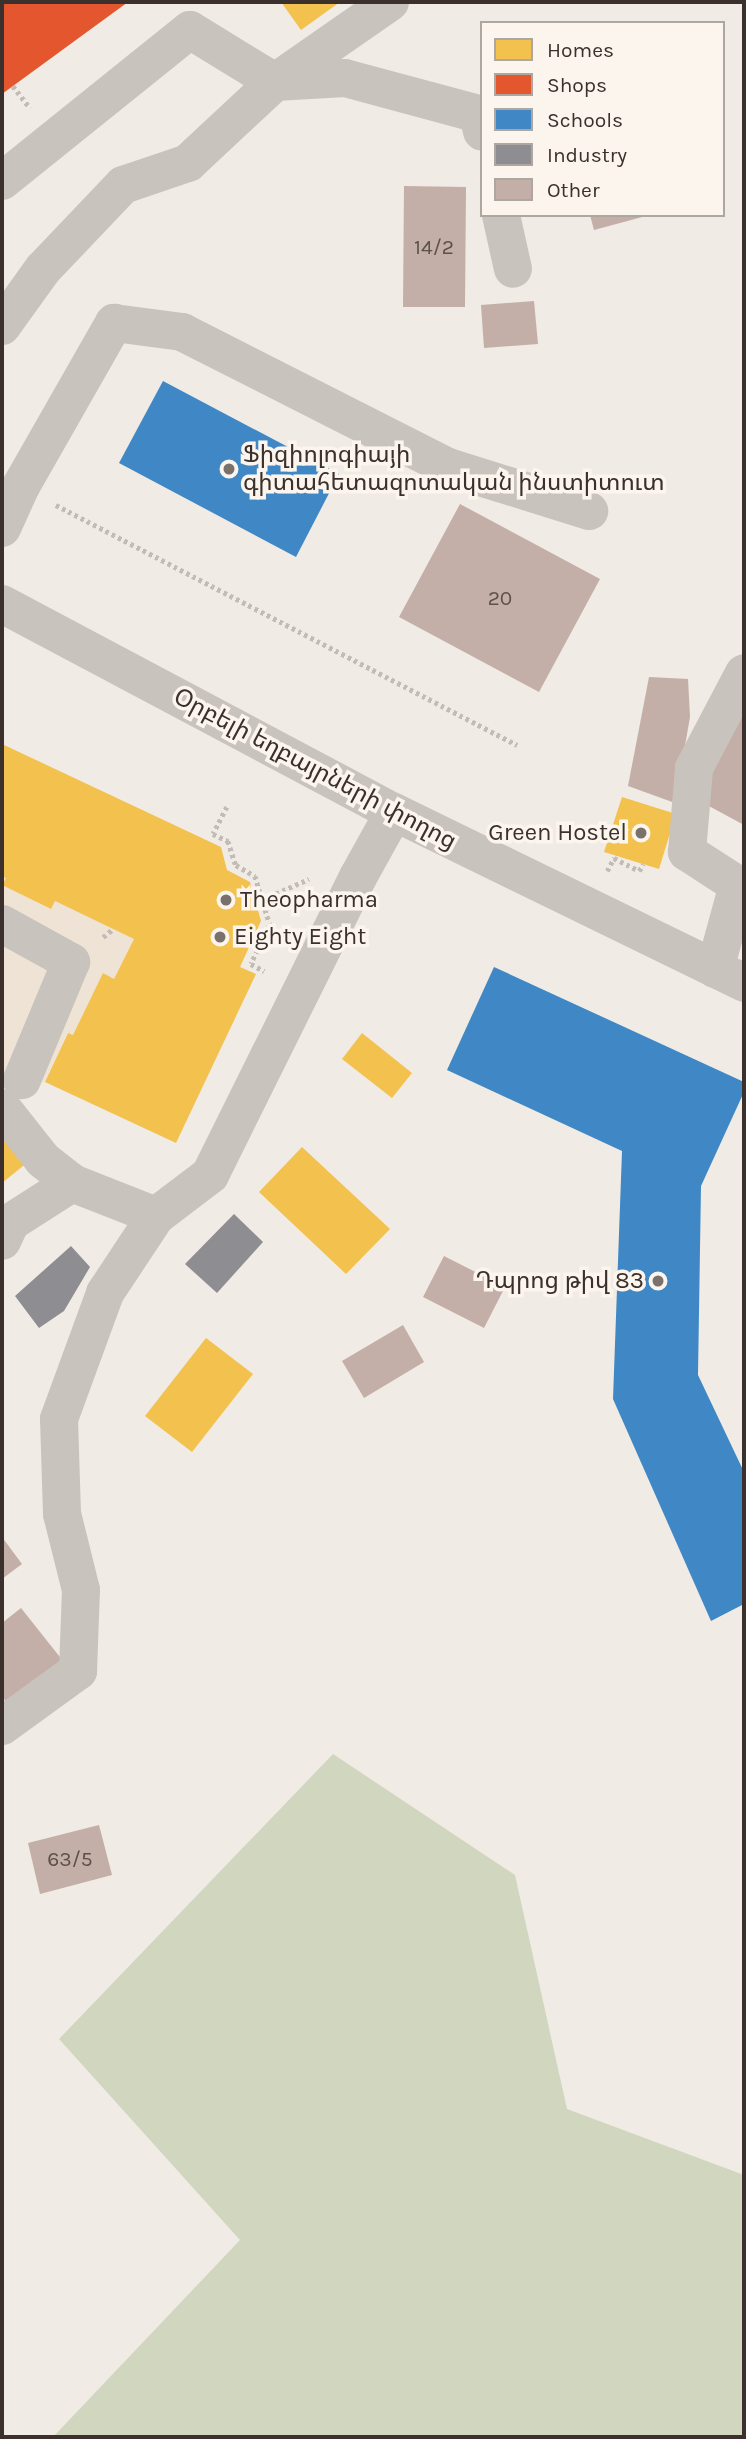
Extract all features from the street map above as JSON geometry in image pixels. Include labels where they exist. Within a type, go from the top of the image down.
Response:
[{"type":"street","points":[[2,326],[43,269],[123,185],[188,163],[275,82],[390,2]]},
{"type":"street","points":[[2,181],[190,30],[275,82],[345,78],[478,114],[480,123]]},
{"type":"street","points":[[501,217],[513,269]]},
{"type":"street","points":[[2,528],[21,486],[114,323],[182,332],[448,467],[589,511]]},
{"type":"street","name":"Օրբելի եղբայրների փողոց","points":[[2,604],[394,813],[729,976]]},
{"type":"street","points":[[729,976],[738,885],[687,852],[694,768],[744,673]]},
{"type":"street","points":[[2,1726],[79,1671],[81,1590],[62,1514],[59,1419],[105,1293],[156,1216],[210,1175],[358,877],[394,813]]},
{"type":"street","points":[[2,924],[71,962],[12,1094],[43,1160],[72,1183],[156,1216]]},
{"type":"street","points":[[2,1241],[11,1222],[72,1183]]},
{"type":"path","points":[[21,486],[517,745]]},
{"type":"path","points":[[227,807],[212,834],[228,841],[236,865],[255,876],[270,925],[251,964],[268,972]]},
{"type":"path","points":[[607,871],[614,858],[639,871],[643,864]]},
{"type":"path","points":[[263,899],[275,895]]},
{"type":"green space","points":[[333,1754],[515,1875],[567,2109],[744,2175],[744,2437],[53,2437],[240,2240],[59,2039]]},
{"type":"shaded area","points":[[2,876],[6,878],[3,885],[50,909],[55,901],[134,939],[114,979],[103,973],[73,1035],[67,1033],[45,1082],[2,1079]]},
{"type":"building: Homes","points":[[281,2],[340,2],[301,30]]},
{"type":"building: Homes","points":[[2,744],[221,847],[227,870],[250,882],[261,921],[240,967],[256,974],[176,1143],[45,1082],[68,1033],[73,1035],[103,973],[114,979],[134,939],[55,901],[51,909],[2,885],[6,878],[2,876]]},
{"type":"building: Homes","points":[[622,797],[676,814],[659,869],[604,852]]},
{"type":"building: Homes","points":[[362,1033],[412,1073],[392,1098],[342,1059]]},
{"type":"building: Homes","points":[[2,1117],[34,1157],[2,1183]]},
{"type":"building: Homes","points":[[302,1147],[390,1229],[346,1274],[259,1192]]},
{"type":"building: Homes","points":[[206,1338],[253,1374],[192,1452],[145,1416]]},
{"type":"building: Shops","points":[[2,2],[128,2],[2,94]]},
{"type":"building: Schools","name":"Ֆիզիոլոգիայի գիտահետազոտական ինստիտուտ","points":[[163,381],[339,474],[296,557],[119,463]]},
{"type":"building: Schools","name":"Դպրոց թիվ 83","points":[[494,967],[744,1082],[744,1092],[701,1186],[698,1375],[744,1472],[744,1604],[711,1621],[613,1399],[622,1151],[447,1070]]},
{"type":"building: Industry","points":[[234,1214],[263,1242],[217,1293],[185,1264]]},
{"type":"building: Industry","points":[[71,1246],[90,1267],[64,1311],[39,1328],[15,1296]]},
{"type":"building: Other","points":[[404,186],[466,187],[465,307],[403,307]]},
{"type":"building: Other","points":[[591,217],[642,217],[594,230]]},
{"type":"building: Other","points":[[534,301],[538,344],[484,348],[481,305]]},
{"type":"building: Other","points":[[460,504],[600,579],[539,692],[399,617]]},
{"type":"building: Other","points":[[649,677],[688,679],[690,717],[675,803],[628,786]]},
{"type":"building: Other","points":[[744,710],[744,825],[696,799]]},
{"type":"building: Other","points":[[444,1256],[505,1287],[484,1328],[423,1297]]},
{"type":"building: Other","points":[[403,1325],[424,1362],[364,1398],[342,1361]]},
{"type":"building: Other","points":[[2,1537],[22,1564],[2,1579]]},
{"type":"building: Other","points":[[21,1608],[67,1666],[11,1709],[2,1696],[2,1623]]},
{"type":"building: Other","points":[[99,1825],[112,1875],[40,1894],[28,1843]]},
{"type":"place","name":"Ֆիզիոլոգիայի գիտահետազոտական ինստիտուտ","points":[[229,469]]},
{"type":"place","name":"Green Hostel","points":[[641,833]]},
{"type":"place","name":"Theopharma","points":[[226,900]]},
{"type":"place","name":"Eighty Eight","points":[[220,937]]},
{"type":"place","name":"Դպրոց թիվ 83","points":[[658,1281]]}]
